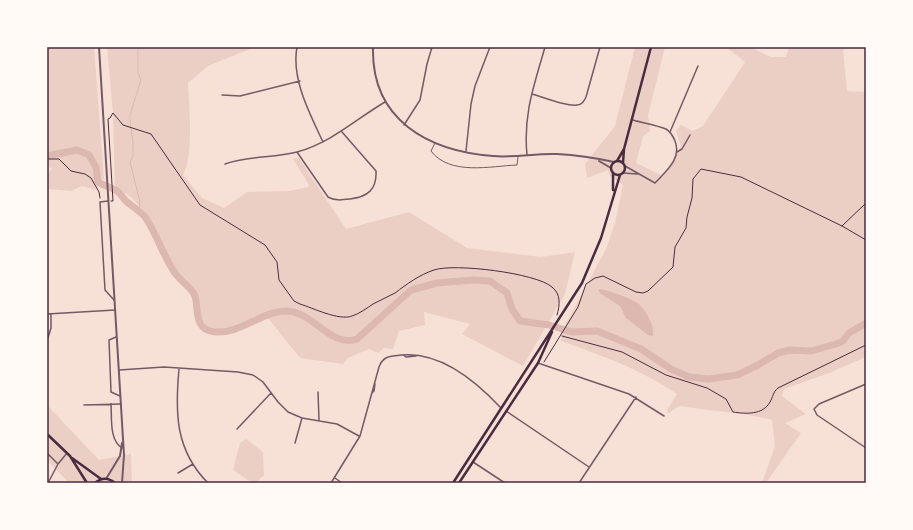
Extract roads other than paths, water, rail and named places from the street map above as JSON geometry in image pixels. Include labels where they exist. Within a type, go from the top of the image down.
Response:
[{"type":"main road","points":[[613,193],[613,172],[611,168],[624,149],[633,120],[651,47]]},
{"type":"main road","points":[[453,483],[582,283],[594,258],[613,193],[621,174],[624,164],[624,149]]},
{"type":"main road","points":[[616,161],[624,164]]},
{"type":"main road","points":[[613,172],[621,174]]},
{"type":"main road","points":[[459,483],[538,363],[553,330]]},
{"type":"main road","points":[[533,361],[538,363]]},
{"type":"main road","points":[[502,408],[506,411]]},
{"type":"main road","points":[[47,434],[70,456],[101,479],[106,479],[115,483]]},
{"type":"main road","points":[[70,456],[87,483]]},
{"type":"main road","points":[[96,483],[101,479]]},
{"type":"street","points":[[99,47],[123,438],[124,466],[122,483]]},
{"type":"street","points":[[297,47],[296,62],[300,82],[308,110],[323,142]]},
{"type":"street","points":[[373,47],[375,75],[385,102],[404,125],[418,135],[435,144],[466,152],[494,156],[556,154],[616,161]]},
{"type":"street","points":[[404,125],[420,100],[432,47]]},
{"type":"street","points":[[466,152],[471,104],[475,86],[490,47]]},
{"type":"street","points":[[527,155],[525,135],[526,121],[545,47]]},
{"type":"street","points":[[532,94],[569,104],[582,104],[586,97],[600,47]]},
{"type":"street","points":[[670,132],[698,66]]},
{"type":"street","points":[[222,95],[240,96],[300,82]]},
{"type":"street","points":[[225,164],[298,152],[323,142],[385,102]]},
{"type":"street","points":[[624,164],[655,183],[672,164],[677,152],[676,144],[670,132],[662,128],[633,120]]},
{"type":"street","points":[[298,152],[328,197],[339,200],[365,196],[370,192],[375,184],[376,171],[341,131]]},
{"type":"street","points":[[677,152],[682,149],[690,135]]},
{"type":"street","points":[[598,160],[611,168]]},
{"type":"street","points":[[621,174],[640,174]]},
{"type":"street","points":[[109,201],[100,202],[105,290],[114,300]]},
{"type":"street","points":[[47,314],[115,310]]},
{"type":"street","points":[[47,341],[51,328],[51,314]]},
{"type":"street","points":[[117,337],[108,340],[111,392],[120,396]]},
{"type":"street","points":[[331,483],[360,436],[372,393],[371,391],[379,367],[383,360],[389,356],[416,356],[434,360],[454,368],[477,384],[502,408]]},
{"type":"street","points":[[538,363],[636,397],[664,416]]},
{"type":"street","points":[[119,370],[164,368],[238,372],[253,375],[263,382],[288,412],[302,418],[337,424],[360,436]]},
{"type":"street","points":[[179,369],[176,402],[178,427],[193,464],[208,483]]},
{"type":"street","points":[[866,384],[816,406],[814,412],[866,448]]},
{"type":"street","points":[[318,392],[319,420]]},
{"type":"street","points":[[237,429],[271,393]]},
{"type":"street","points":[[579,483],[636,397]]},
{"type":"street","points":[[111,404],[113,438],[117,445],[122,448]]},
{"type":"street","points":[[84,405],[121,404]]},
{"type":"street","points":[[506,411],[590,467]]},
{"type":"street","points":[[295,443],[302,418]]},
{"type":"street","points":[[106,479],[116,465],[122,448],[123,438]]},
{"type":"street","points":[[47,453],[58,464]]},
{"type":"street","points":[[48,483],[58,464],[67,453]]},
{"type":"street","points":[[472,462],[505,483]]},
{"type":"street","points":[[178,473],[193,464]]},
{"type":"street","points":[[334,478],[342,483]]},
{"type":"lane","points":[[435,144],[431,152],[436,157],[451,164],[467,167],[517,165],[518,156]]},
{"type":"waterway","points":[[138,47],[138,73],[141,80],[130,115],[133,141],[133,156],[130,162],[140,202],[139,211]]},
{"type":"waterway","points":[[47,156],[77,150],[89,155],[96,167],[98,182],[118,192],[145,217],[177,276],[190,288],[194,294],[196,298],[199,322],[202,327],[215,332],[234,330],[268,315],[287,311],[306,317],[338,339],[357,339],[411,290],[437,283],[473,280],[490,281],[507,293],[512,309],[520,321],[549,325],[572,332],[597,331],[641,349],[671,369],[689,377],[709,379],[737,375],[778,353],[790,350],[811,351],[836,344],[843,341],[849,333],[866,323]]}]
